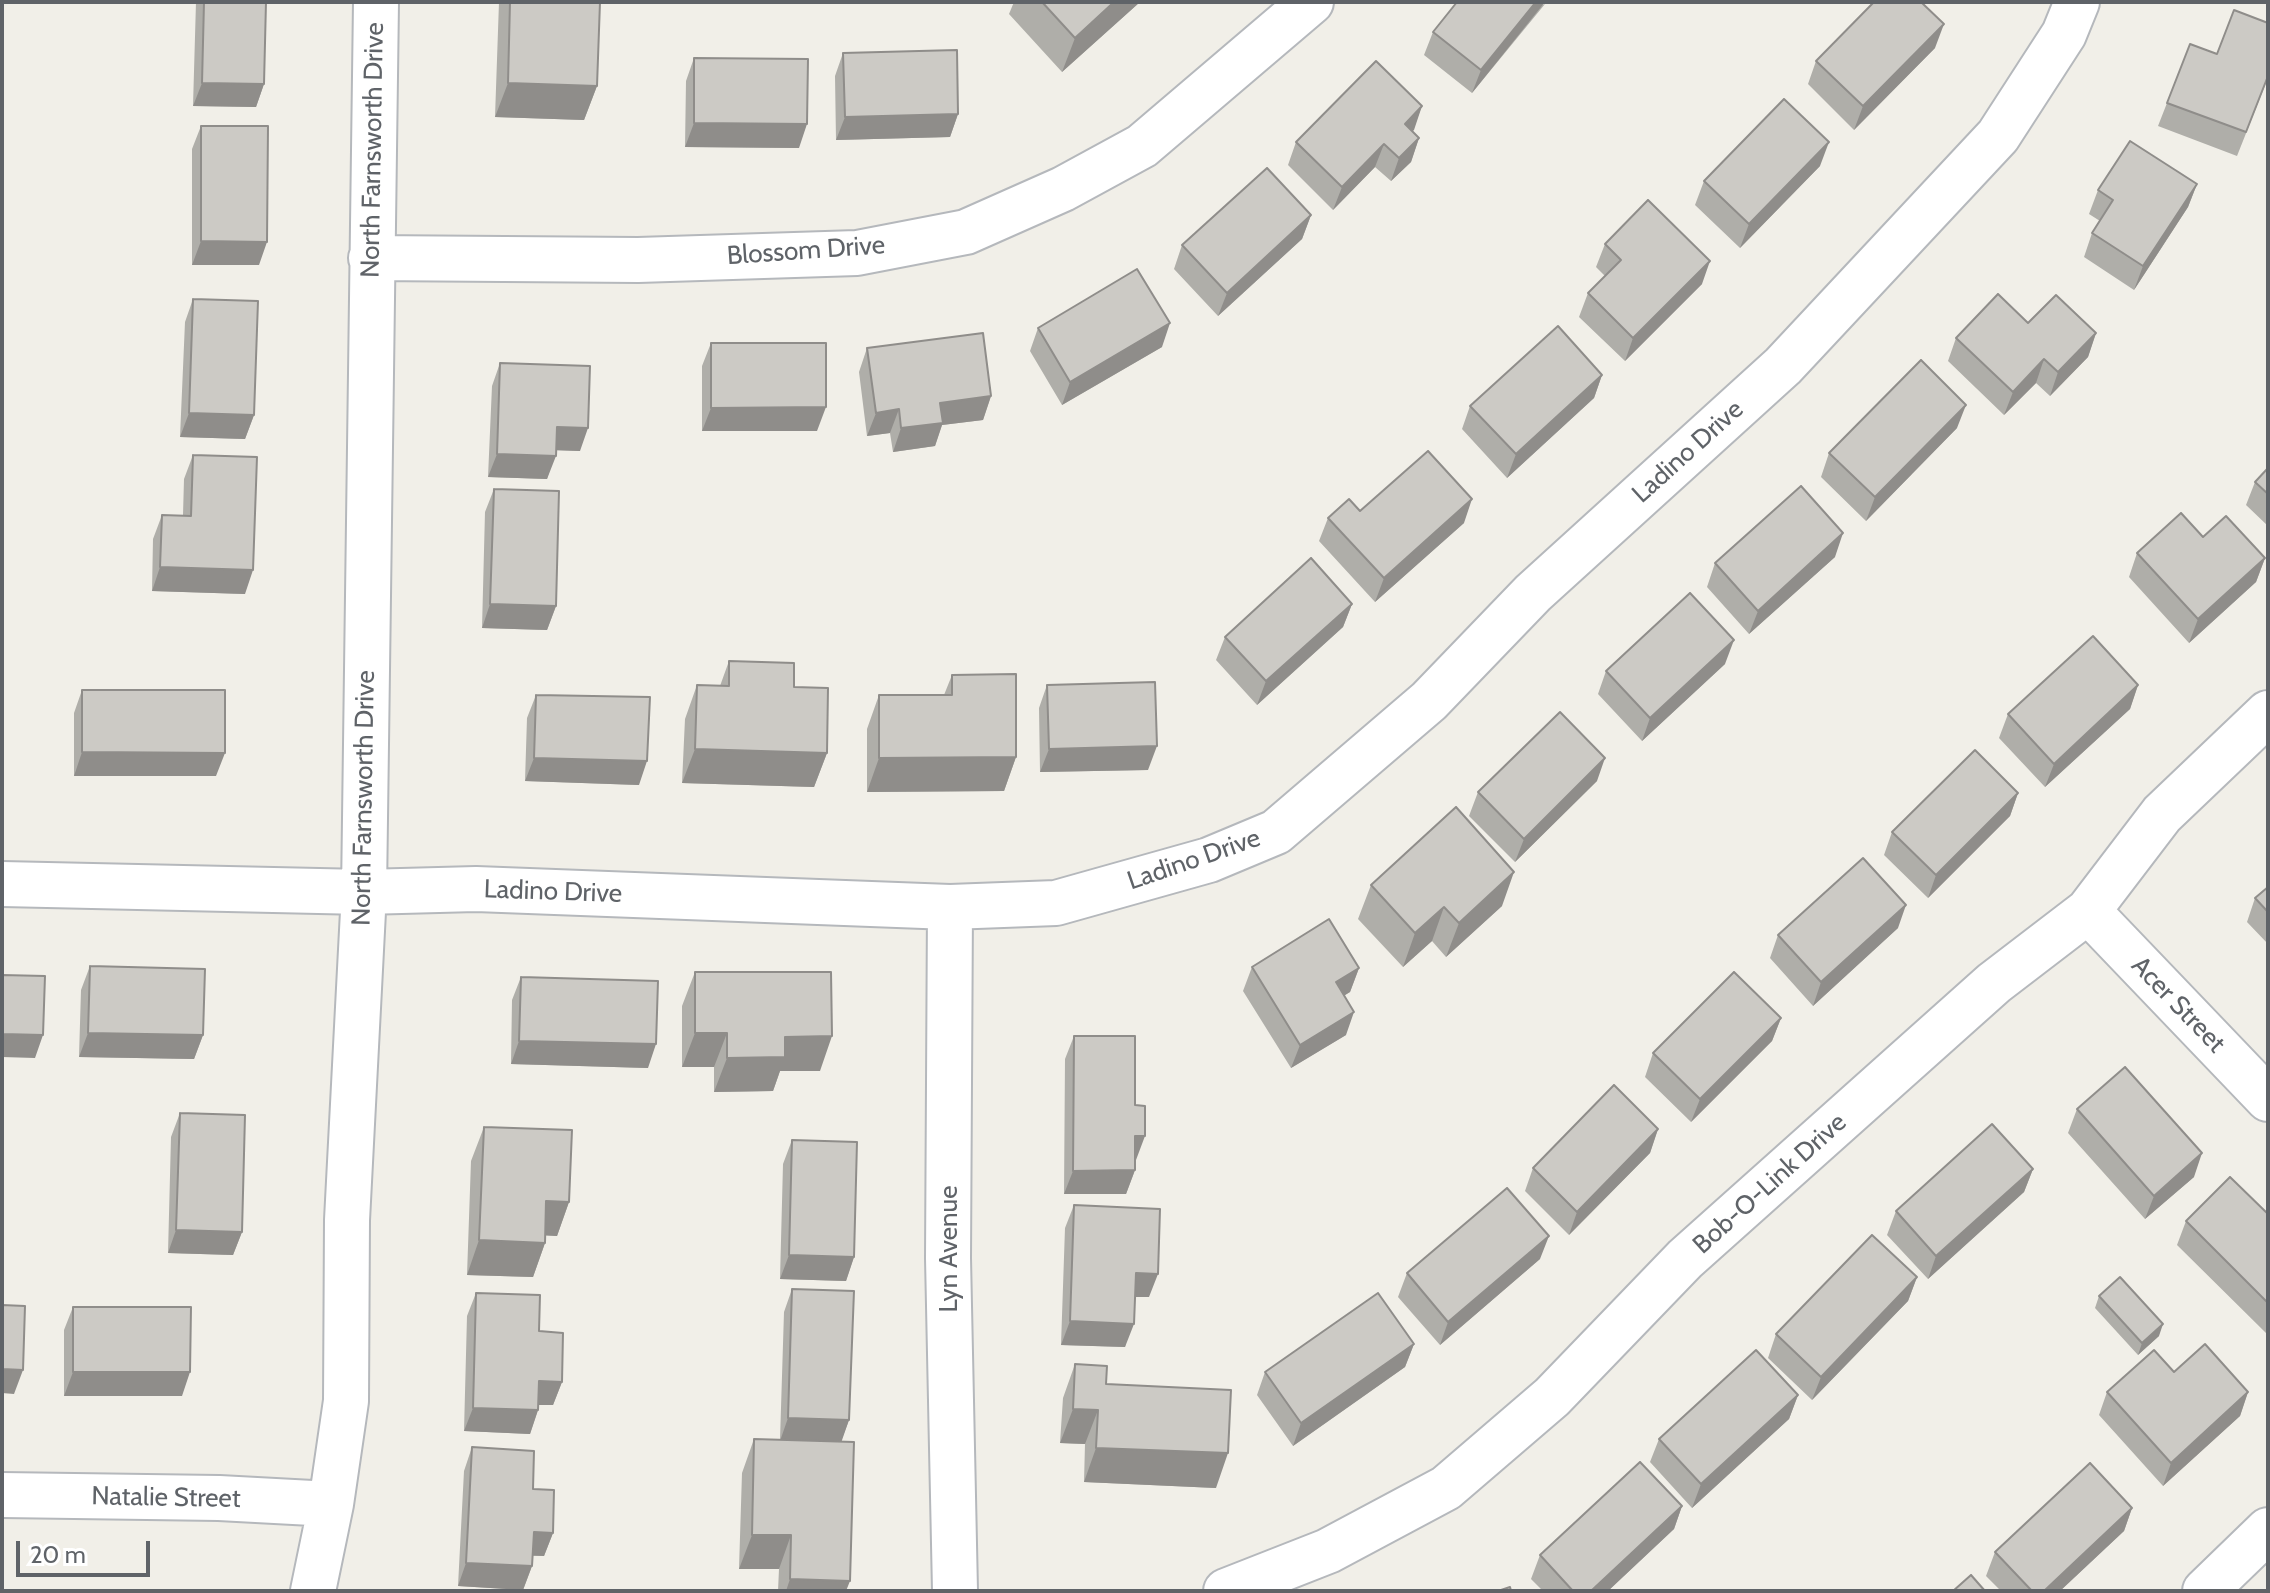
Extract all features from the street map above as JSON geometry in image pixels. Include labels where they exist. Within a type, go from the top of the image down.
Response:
[{"type":"street","name":"North Farnsworth Drive","points":[[313,1591],[331,1504],[346,1401],[347,1220],[364,892],[376,2]]},
{"type":"street","name":"Blossom Drive","points":[[371,258],[638,260],[857,253],[966,232],[1063,189],[1142,146],[1311,2]]},
{"type":"street","name":"Ladino Drive","points":[[2,884],[364,892],[476,889],[950,907],[1056,903],[1209,860],[1276,832],[1429,701],[1533,593],[1783,366],[1998,136],[2064,34],[2077,2]]},
{"type":"street","name":"Bob-O-Link Drive","points":[[1226,1591],[1328,1551],[1446,1488],[1552,1397],[1696,1249],[1994,983],[2088,911],[2162,814],[2268,713]]},
{"type":"street","name":"Lyn Avenue","points":[[950,907],[948,1258],[955,1591]]},
{"type":"street","name":"Acer Street","points":[[2088,911],[2268,1099]]},
{"type":"street","name":"Natalie Street","points":[[2,1495],[219,1498],[331,1504]]},
{"type":"street","points":[[2205,1591],[2268,1530]]},
{"type":"building","points":[[204,2],[266,2],[264,84],[202,83]]},
{"type":"building","points":[[510,2],[600,2],[597,86],[508,83]]},
{"type":"building","points":[[1042,2],[1114,2],[1075,38]]},
{"type":"building","points":[[1457,2],[1536,2],[1481,70],[1433,32]]},
{"type":"building","points":[[1874,2],[1921,2],[1944,24],[1863,106],[1816,61]]},
{"type":"building","points":[[2234,10],[2268,23],[2268,76],[2246,132],[2167,103],[2190,44],[2217,54]]},
{"type":"building","points":[[957,50],[958,114],[845,117],[843,53]]},
{"type":"building","points":[[694,58],[808,59],[807,124],[694,123]]},
{"type":"building","points":[[1376,61],[1422,106],[1405,124],[1419,138],[1399,158],[1384,144],[1342,187],[1296,142]]},
{"type":"building","points":[[1784,99],[1829,142],[1749,224],[1704,181]]},
{"type":"building","points":[[201,126],[268,126],[267,242],[201,241]]},
{"type":"building","points":[[2130,141],[2197,184],[2143,266],[2092,233],[2113,200],[2098,190]]},
{"type":"building","points":[[1267,168],[1311,215],[1227,293],[1182,245]]},
{"type":"building","points":[[1648,200],[1710,261],[1633,338],[1588,293],[1621,260],[1605,244]]},
{"type":"building","points":[[1137,269],[1170,323],[1070,382],[1038,328]]},
{"type":"building","points":[[1998,294],[2028,323],[2056,295],[2096,333],[2058,372],[2044,359],[2013,392],[1956,338]]},
{"type":"building","points":[[193,299],[258,301],[254,415],[189,413]]},
{"type":"building","points":[[1558,326],[1602,375],[1516,454],[1470,406]]},
{"type":"building","points":[[983,333],[991,396],[940,403],[943,423],[901,428],[899,409],[876,413],[867,348]]},
{"type":"building","points":[[711,343],[826,343],[826,407],[711,408]]},
{"type":"building","points":[[1921,360],[1966,405],[1875,497],[1829,453]]},
{"type":"building","points":[[500,363],[590,366],[588,428],[557,427],[556,456],[497,454]]},
{"type":"building","points":[[1428,451],[1472,499],[1384,578],[1328,518],[1349,499],[1360,511]]},
{"type":"building","points":[[193,455],[257,457],[253,570],[160,567],[162,515],[191,516]]},
{"type":"building","points":[[2268,468],[2268,494],[2255,482]]},
{"type":"building","points":[[1801,486],[1843,533],[1758,611],[1715,563]]},
{"type":"building","points":[[494,489],[559,491],[556,606],[490,604]]},
{"type":"building","points":[[2181,513],[2203,537],[2226,516],[2265,558],[2198,619],[2137,553]]},
{"type":"building","points":[[1311,558],[1352,604],[1266,681],[1225,637]]},
{"type":"building","points":[[1690,593],[1734,640],[1650,718],[1606,671]]},
{"type":"building","points":[[2093,636],[2138,685],[2054,764],[2008,714]]},
{"type":"building","points":[[729,661],[794,663],[794,687],[828,688],[827,753],[695,749],[697,685],[729,686]]},
{"type":"building","points":[[1016,674],[1016,757],[879,758],[879,695],[952,695],[952,675]]},
{"type":"building","points":[[1155,682],[1157,746],[1049,749],[1047,685]]},
{"type":"building","points":[[82,690],[225,690],[225,753],[82,752]]},
{"type":"building","points":[[536,695],[650,697],[647,761],[534,758]]},
{"type":"building","points":[[1560,712],[1605,758],[1524,839],[1478,792]]},
{"type":"building","points":[[1975,750],[2018,793],[1936,875],[1892,832]]},
{"type":"building","points":[[1456,807],[1514,872],[1459,923],[1444,907],[1415,933],[1371,885]]},
{"type":"building","points":[[1863,858],[1906,905],[1821,982],[1778,935]]},
{"type":"building","points":[[2268,887],[2268,912],[2255,898]]},
{"type":"building","points":[[1329,919],[1359,968],[1336,982],[1354,1012],[1300,1045],[1252,967]]},
{"type":"building","points":[[90,966],[205,969],[203,1035],[88,1033]]},
{"type":"building","points":[[695,972],[831,972],[832,1036],[785,1037],[785,1057],[727,1058],[727,1033],[695,1033]]},
{"type":"building","points":[[1734,972],[1781,1018],[1700,1099],[1653,1053]]},
{"type":"building","points":[[2,975],[45,976],[43,1035],[2,1034]]},
{"type":"building","points":[[521,977],[658,981],[656,1044],[519,1041]]},
{"type":"building","points":[[1074,1036],[1135,1036],[1135,1105],[1145,1106],[1145,1136],[1135,1136],[1135,1170],[1073,1171]]},
{"type":"building","points":[[2125,1067],[2202,1153],[2154,1196],[2077,1109]]},
{"type":"building","points":[[1614,1085],[1658,1129],[1577,1212],[1533,1168]]},
{"type":"building","points":[[180,1113],[245,1115],[242,1232],[176,1230]]},
{"type":"building","points":[[1992,1124],[2033,1169],[1936,1256],[1896,1211]]},
{"type":"building","points":[[484,1127],[572,1130],[569,1202],[546,1201],[545,1243],[479,1240]]},
{"type":"building","points":[[792,1140],[857,1142],[854,1257],[789,1255]]},
{"type":"building","points":[[2230,1177],[2268,1214],[2268,1303],[2186,1221]]},
{"type":"building","points":[[1507,1188],[1549,1236],[1448,1322],[1407,1273]]},
{"type":"building","points":[[1074,1205],[1160,1209],[1158,1274],[1136,1273],[1134,1324],[1070,1321]]},
{"type":"building","points":[[1872,1235],[1917,1277],[1821,1377],[1776,1334]]},
{"type":"building","points":[[2120,1277],[2163,1324],[2142,1343],[2099,1296]]},
{"type":"building","points":[[792,1289],[854,1291],[849,1420],[788,1418]]},
{"type":"building","points":[[476,1293],[540,1295],[539,1331],[563,1333],[562,1382],[539,1381],[538,1410],[473,1408]]},
{"type":"building","points":[[1378,1293],[1414,1344],[1301,1423],[1265,1372]]},
{"type":"building","points":[[2,1305],[25,1306],[23,1370],[2,1369]]},
{"type":"building","points":[[73,1307],[191,1307],[190,1372],[73,1372]]},
{"type":"building","points":[[2205,1344],[2248,1392],[2171,1463],[2107,1392],[2154,1350],[2174,1372]]},
{"type":"building","points":[[1756,1350],[1798,1395],[1701,1484],[1659,1439]]},
{"type":"building","points":[[1075,1364],[1107,1366],[1106,1384],[1231,1390],[1228,1453],[1096,1448],[1098,1410],[1073,1409]]},
{"type":"building","points":[[754,1439],[854,1442],[850,1581],[790,1579],[791,1535],[752,1535]]},
{"type":"building","points":[[472,1447],[534,1451],[533,1489],[554,1490],[553,1533],[534,1532],[532,1566],[466,1563]]},
{"type":"building","points":[[1640,1462],[1682,1506],[1591,1591],[1573,1591],[1540,1555]]},
{"type":"building","points":[[2090,1463],[2132,1508],[2044,1591],[2032,1591],[1995,1552]]},
{"type":"building","points":[[1971,1575],[1985,1591],[1953,1591]]}]
